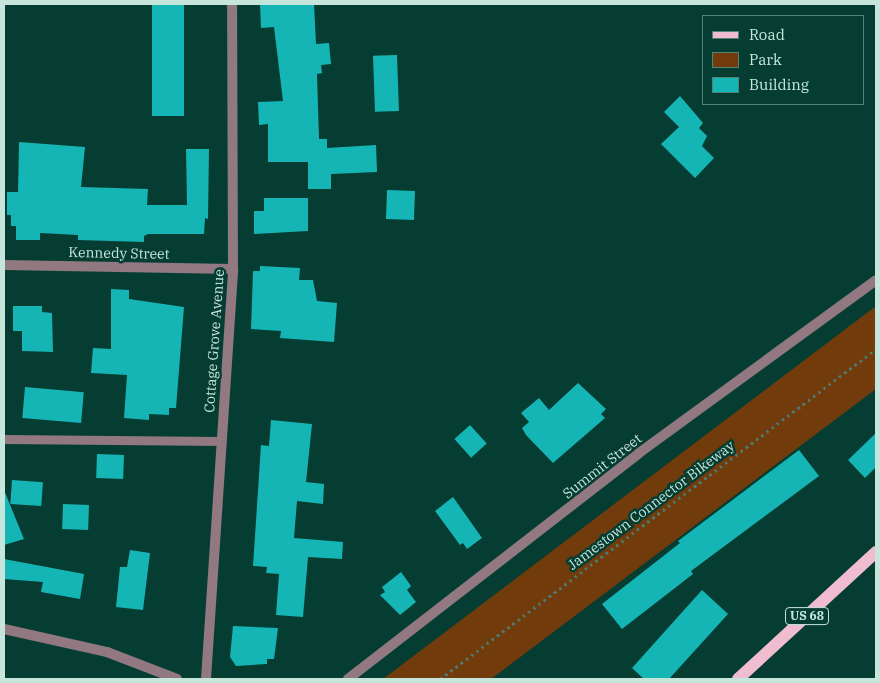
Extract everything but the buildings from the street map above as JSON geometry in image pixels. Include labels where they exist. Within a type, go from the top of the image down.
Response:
[{"type":"main road","name":"US 68","points":[[738,679],[876,552]]},
{"type":"street","name":"Cottage Grove Avenue","points":[[206,679],[233,269],[232,4]]},
{"type":"street","name":"Kennedy Street","points":[[4,265],[233,269]]},
{"type":"street","name":"Summit Street","points":[[348,679],[640,453],[876,280]]},
{"type":"street","points":[[4,629],[106,652],[177,679]]},
{"type":"lane","points":[[4,439],[221,441]]},
{"type":"path","name":"Jamestown Connector Bikeway","points":[[440,679],[876,349]]},
{"type":"green space","points":[[876,306],[876,389],[491,679],[383,679]]}]
